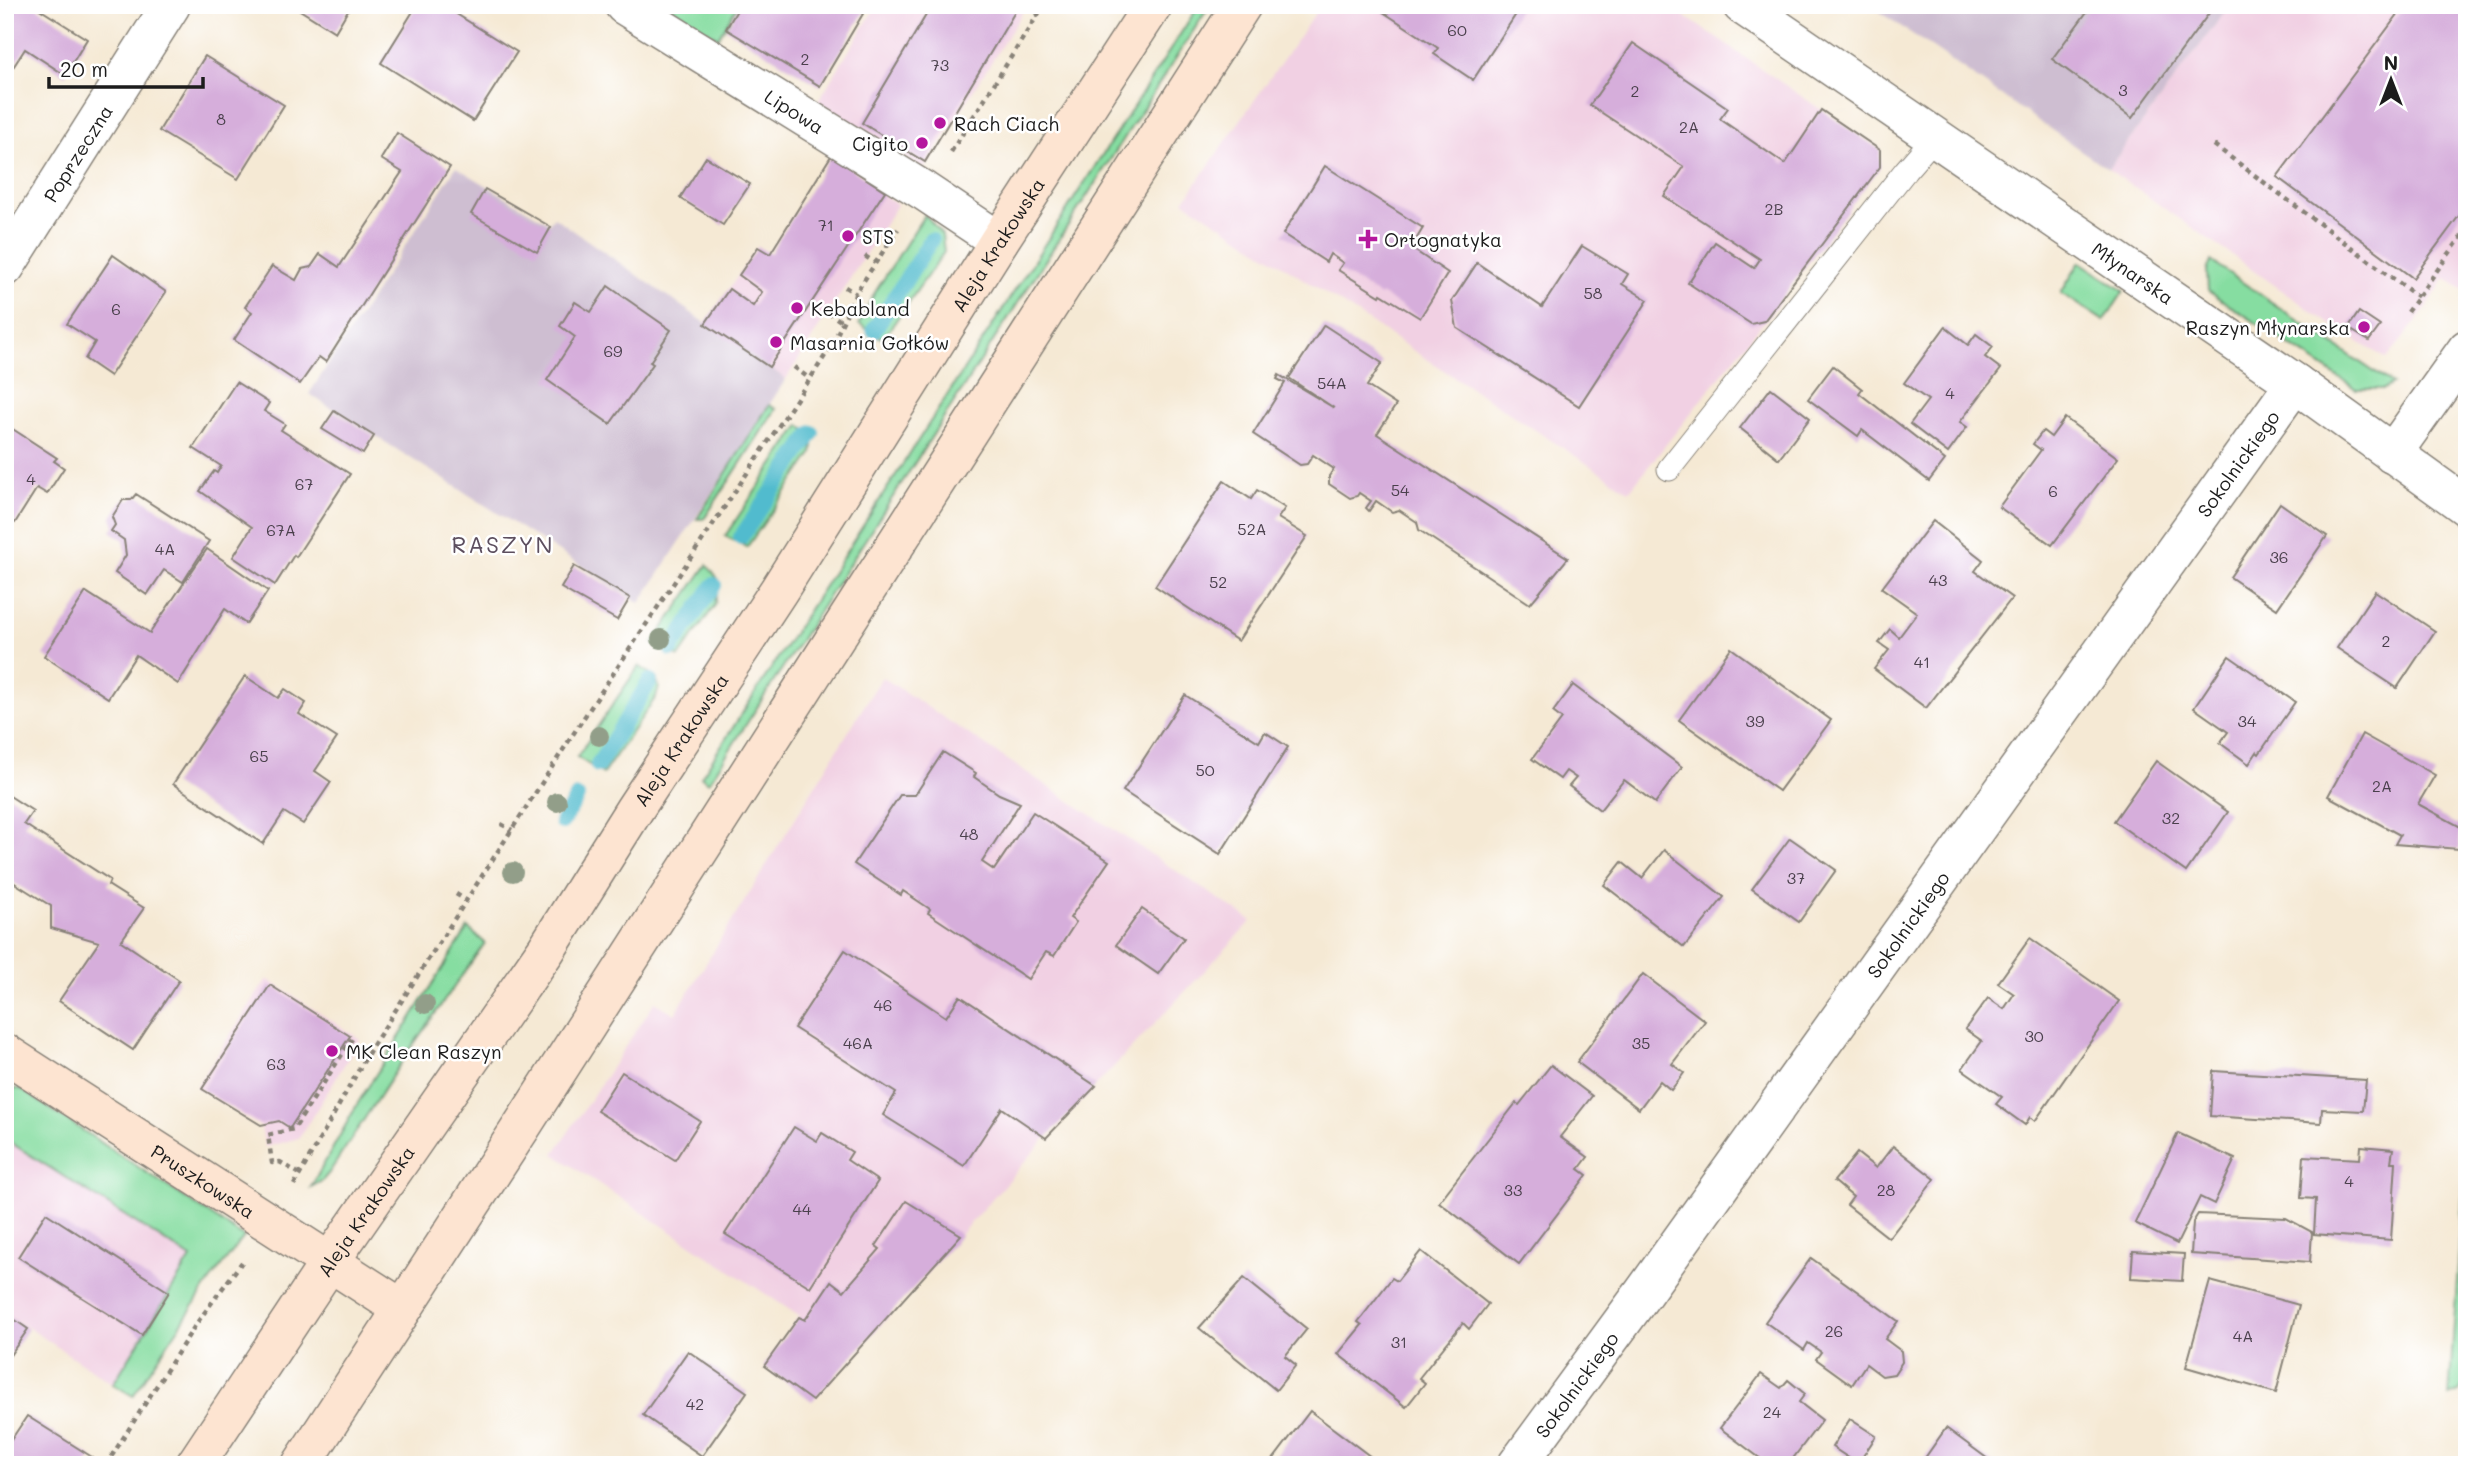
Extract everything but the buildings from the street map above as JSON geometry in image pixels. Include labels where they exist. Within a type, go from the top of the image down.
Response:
[{"type":"main road","name":"Aleja Krakowska","points":[[195,1465],[329,1263],[546,950],[1153,5]]},
{"type":"main road","points":[[300,1465],[1242,5]]},
{"type":"main road","name":"Pruszkowska","points":[[5,1053],[401,1308]]},
{"type":"street","name":"Poprzeczna","points":[[5,267],[171,5]]},
{"type":"street","name":"Lipowa","points":[[624,5],[924,191],[999,241]]},
{"type":"street","name":"Młynarska","points":[[1742,5],[2295,383],[2467,507]]},
{"type":"street","points":[[2392,454],[2467,349]]},
{"type":"street","name":"Sokolnickiego","points":[[1517,1465],[1644,1292],[2295,383]]},
{"type":"lane","points":[[1669,469],[1935,137]]},
{"type":"path","points":[[944,162],[1044,5]]},
{"type":"path","points":[[2214,145],[2418,297]]},
{"type":"path","points":[[287,1196],[370,1050],[588,712],[832,345],[856,295],[904,220]]},
{"type":"path","points":[[2407,312],[2467,229]]},
{"type":"path","points":[[865,256],[875,263]]},
{"type":"path","points":[[845,287],[856,295]]},
{"type":"path","points":[[828,312],[842,322]]},
{"type":"path","points":[[794,367],[810,379]]},
{"type":"path","points":[[501,824],[512,830]]},
{"type":"path","points":[[456,894],[467,901]]},
{"type":"path","points":[[300,1174],[280,1162],[272,1163],[268,1135],[294,1129],[352,1039]]},
{"type":"path","points":[[106,1465],[196,1324],[243,1261]]},
{"type":"shaded area","points":[[877,5],[1027,5],[924,169],[817,103]]},
{"type":"shaded area","points":[[1321,5],[1668,5],[1880,150],[1880,167],[1764,321],[1629,491],[1184,201]]},
{"type":"shaded area","points":[[1870,5],[2230,5],[2108,169]]},
{"type":"shaded area","points":[[2230,5],[2467,5],[2467,292],[2445,278],[2425,310],[2387,359],[2339,330],[2108,169]]},
{"type":"shaded area","points":[[831,156],[885,191],[884,195],[897,205],[786,379],[705,324],[758,247],[770,254]]},
{"type":"shaded area","points":[[456,167],[549,223],[554,217],[786,379],[640,603],[309,394]]},
{"type":"shaded area","points":[[882,677],[1252,921],[1046,1138],[853,1355],[805,1320],[554,1154],[655,1002],[675,1014]]},
{"type":"shaded area","points":[[267,979],[360,1039],[299,1138],[265,1147],[261,1127],[196,1087]]},
{"type":"shaded area","points":[[5,1140],[191,1258],[113,1384],[5,1312]]},
{"type":"green space","points":[[667,5],[738,5],[718,38]]},
{"type":"green space","points":[[1199,5],[1210,5],[709,782],[701,777]]},
{"type":"green space","points":[[925,214],[942,235],[944,252],[883,339],[859,324],[874,294]]},
{"type":"green space","points":[[2211,261],[2392,384],[2384,389],[2356,389],[2208,291],[2207,270]]},
{"type":"green space","points":[[2080,262],[2124,291],[2104,321],[2061,293]]},
{"type":"green space","points":[[769,405],[776,409],[704,519],[697,519]]},
{"type":"green space","points":[[800,425],[814,437],[812,454],[747,547],[725,536]]},
{"type":"green space","points":[[707,565],[719,580],[715,605],[679,657],[653,643]]},
{"type":"green space","points":[[639,666],[656,678],[659,687],[656,697],[603,774],[577,757]]},
{"type":"green space","points":[[468,928],[485,943],[406,1055],[329,1173],[311,1187],[358,1103]]},
{"type":"green space","points":[[5,1088],[20,1089],[244,1237],[210,1281],[133,1396],[113,1384],[191,1258],[5,1139]]},
{"type":"green space","points":[[2466,1150],[2467,1381],[2459,1392],[2449,1396]]},
{"type":"waterway","points":[[874,330],[931,240]]},
{"type":"waterway","points":[[741,537],[812,433]]},
{"type":"waterway","points":[[671,649],[714,585]]},
{"type":"waterway","points":[[598,765],[650,681]]},
{"type":"waterway","points":[[562,822],[577,797]]},
{"type":"place","name":"Rach Ciach","points":[[940,123]]},
{"type":"place","name":"Cigito","points":[[922,143]]},
{"type":"place","name":"STS","points":[[848,236]]},
{"type":"place","name":"Ortognatyka","points":[[1368,239]]},
{"type":"place","name":"Kebabland","points":[[797,308]]},
{"type":"place","name":"Raszyn Młynarska","points":[[2364,327]]},
{"type":"place","name":"Masarnia Gołków","points":[[776,342]]},
{"type":"place","name":"MK Clean Raszyn","points":[[332,1051]]},
{"type":"district","name":"RASZYN","points":[[503,544]]}]
